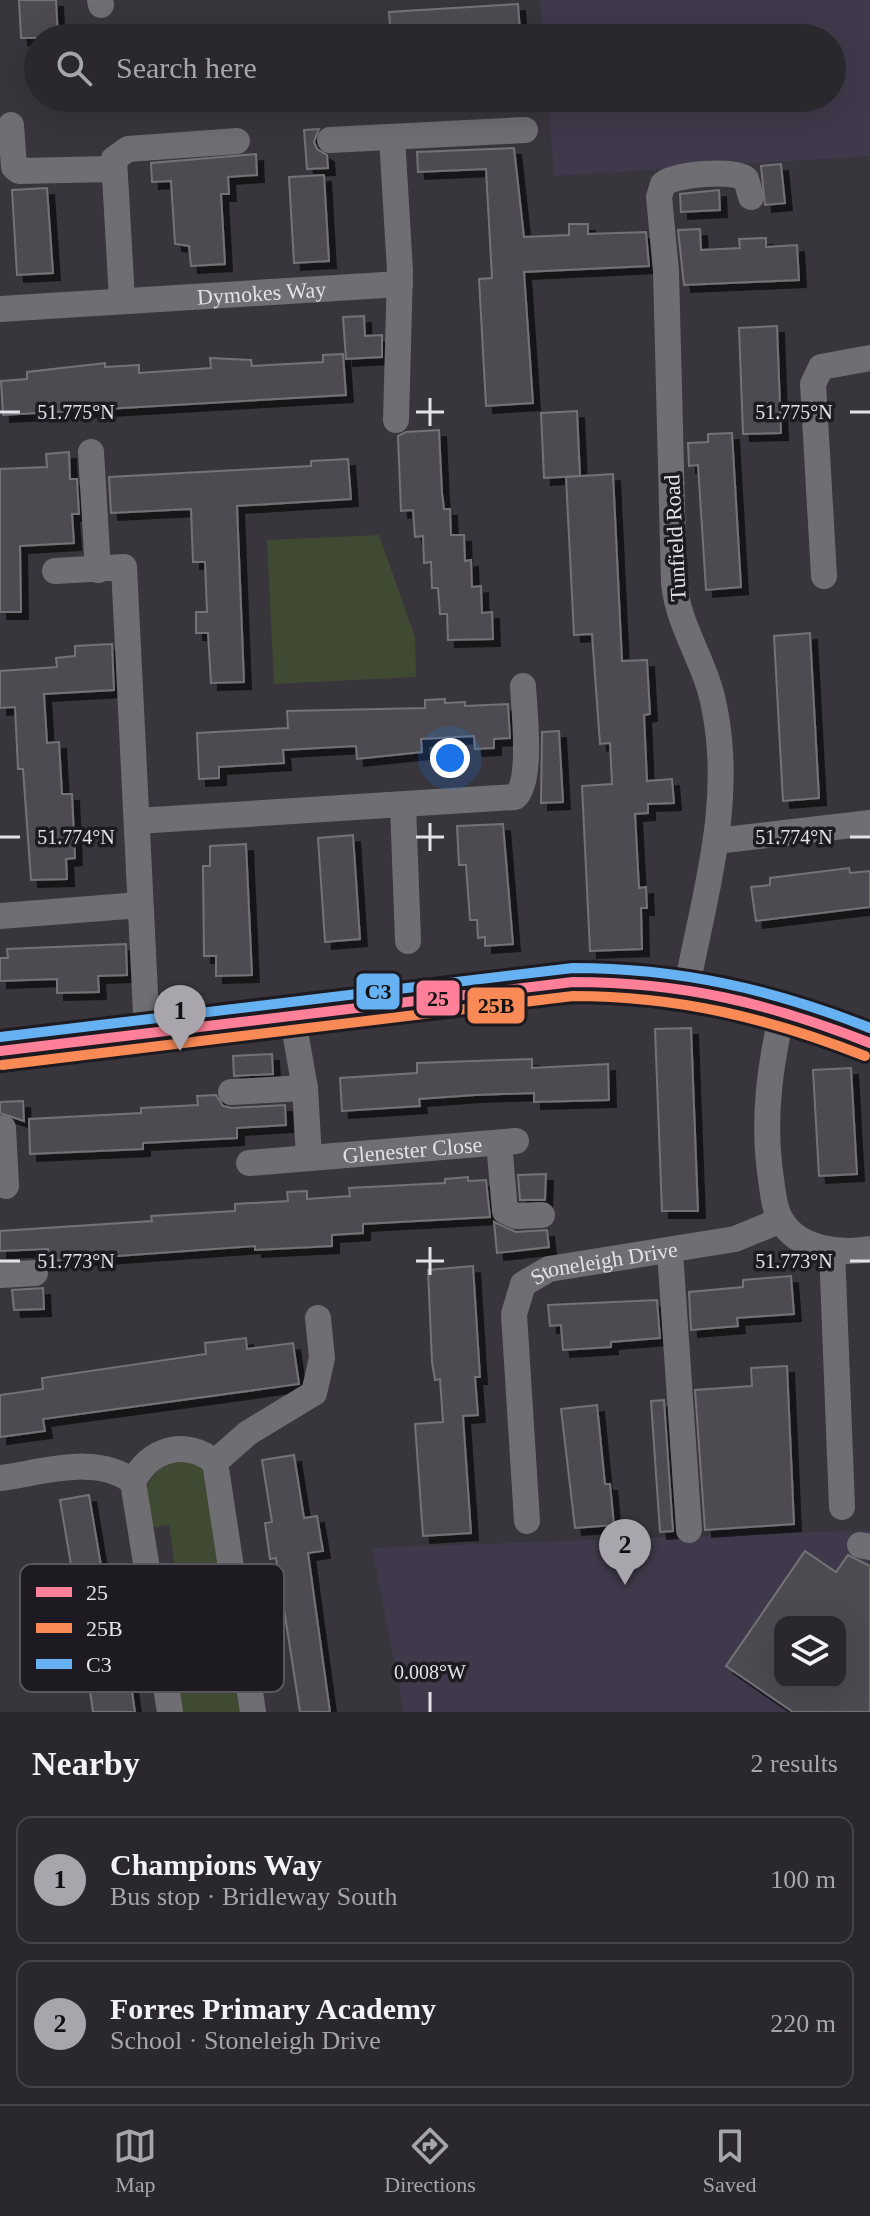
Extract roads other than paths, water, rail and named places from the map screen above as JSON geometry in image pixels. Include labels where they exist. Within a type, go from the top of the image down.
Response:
[{"type":"street","points":[[11,125],[14,167],[19,171],[112,169]]},
{"type":"street","points":[[330,140],[525,130]]},
{"type":"street","points":[[392,137],[400,284],[396,420]]},
{"type":"street","points":[[122,299],[112,169],[119,153],[128,149],[237,141]]},
{"type":"street","name":"Tunfield Road","points":[[687,986],[716,841],[722,767],[716,712],[705,670],[679,613],[674,584],[666,271],[659,197],[663,184],[683,176],[741,175],[748,184],[751,197]]},
{"type":"street","name":"Dymokes Way","points":[[0,309],[400,284]]},
{"type":"street","points":[[824,576],[813,384],[821,367],[870,358]]},
{"type":"street","points":[[91,452],[98,570]]},
{"type":"street","points":[[55,571],[124,567],[147,1033]]},
{"type":"street","points":[[137,821],[507,799],[520,793],[525,765],[523,686]]},
{"type":"street","points":[[403,805],[408,941]]},
{"type":"street","points":[[716,841],[870,823]]},
{"type":"street","points":[[0,916],[140,905]]},
{"type":"street","points":[[0,1051],[544,983],[618,980],[687,986],[783,1008],[870,1043]]},
{"type":"street","points":[[783,1008],[766,1103],[769,1163],[781,1220],[807,1243],[832,1250],[870,1249]]},
{"type":"street","points":[[292,1015],[305,1088],[309,1158]]},
{"type":"street","points":[[231,1092],[305,1088]]},
{"type":"street","points":[[3,1128],[6,1186]]},
{"type":"street","name":"Glenester Close","points":[[249,1163],[507,1142],[505,1211],[516,1216],[542,1215]]},
{"type":"street","name":"Stoneleigh Drive","points":[[527,1521],[514,1314],[518,1293],[530,1277],[549,1269],[670,1252],[735,1239],[781,1220]]},
{"type":"street","points":[[832,1250],[842,1507]]},
{"type":"street","points":[[670,1252],[689,1530]]},
{"type":"street","points":[[0,1275],[35,1273]]},
{"type":"street","points":[[215,1462],[264,1422],[314,1393],[322,1358],[318,1318]]},
{"type":"street","points":[[146,1564],[133,1482],[145,1462],[171,1449],[197,1451],[215,1462],[231,1564]]},
{"type":"street","points":[[0,1478],[98,1466],[123,1474],[133,1482]]},
{"type":"street","points":[[167,1692],[170,1712]]},
{"type":"street","points":[[250,1692],[253,1712]]},
{"type":"place","name":"Champions Way","points":[[180,1051]]},
{"type":"place","name":"Forres Primary Academy","points":[[625,1585]]}]
